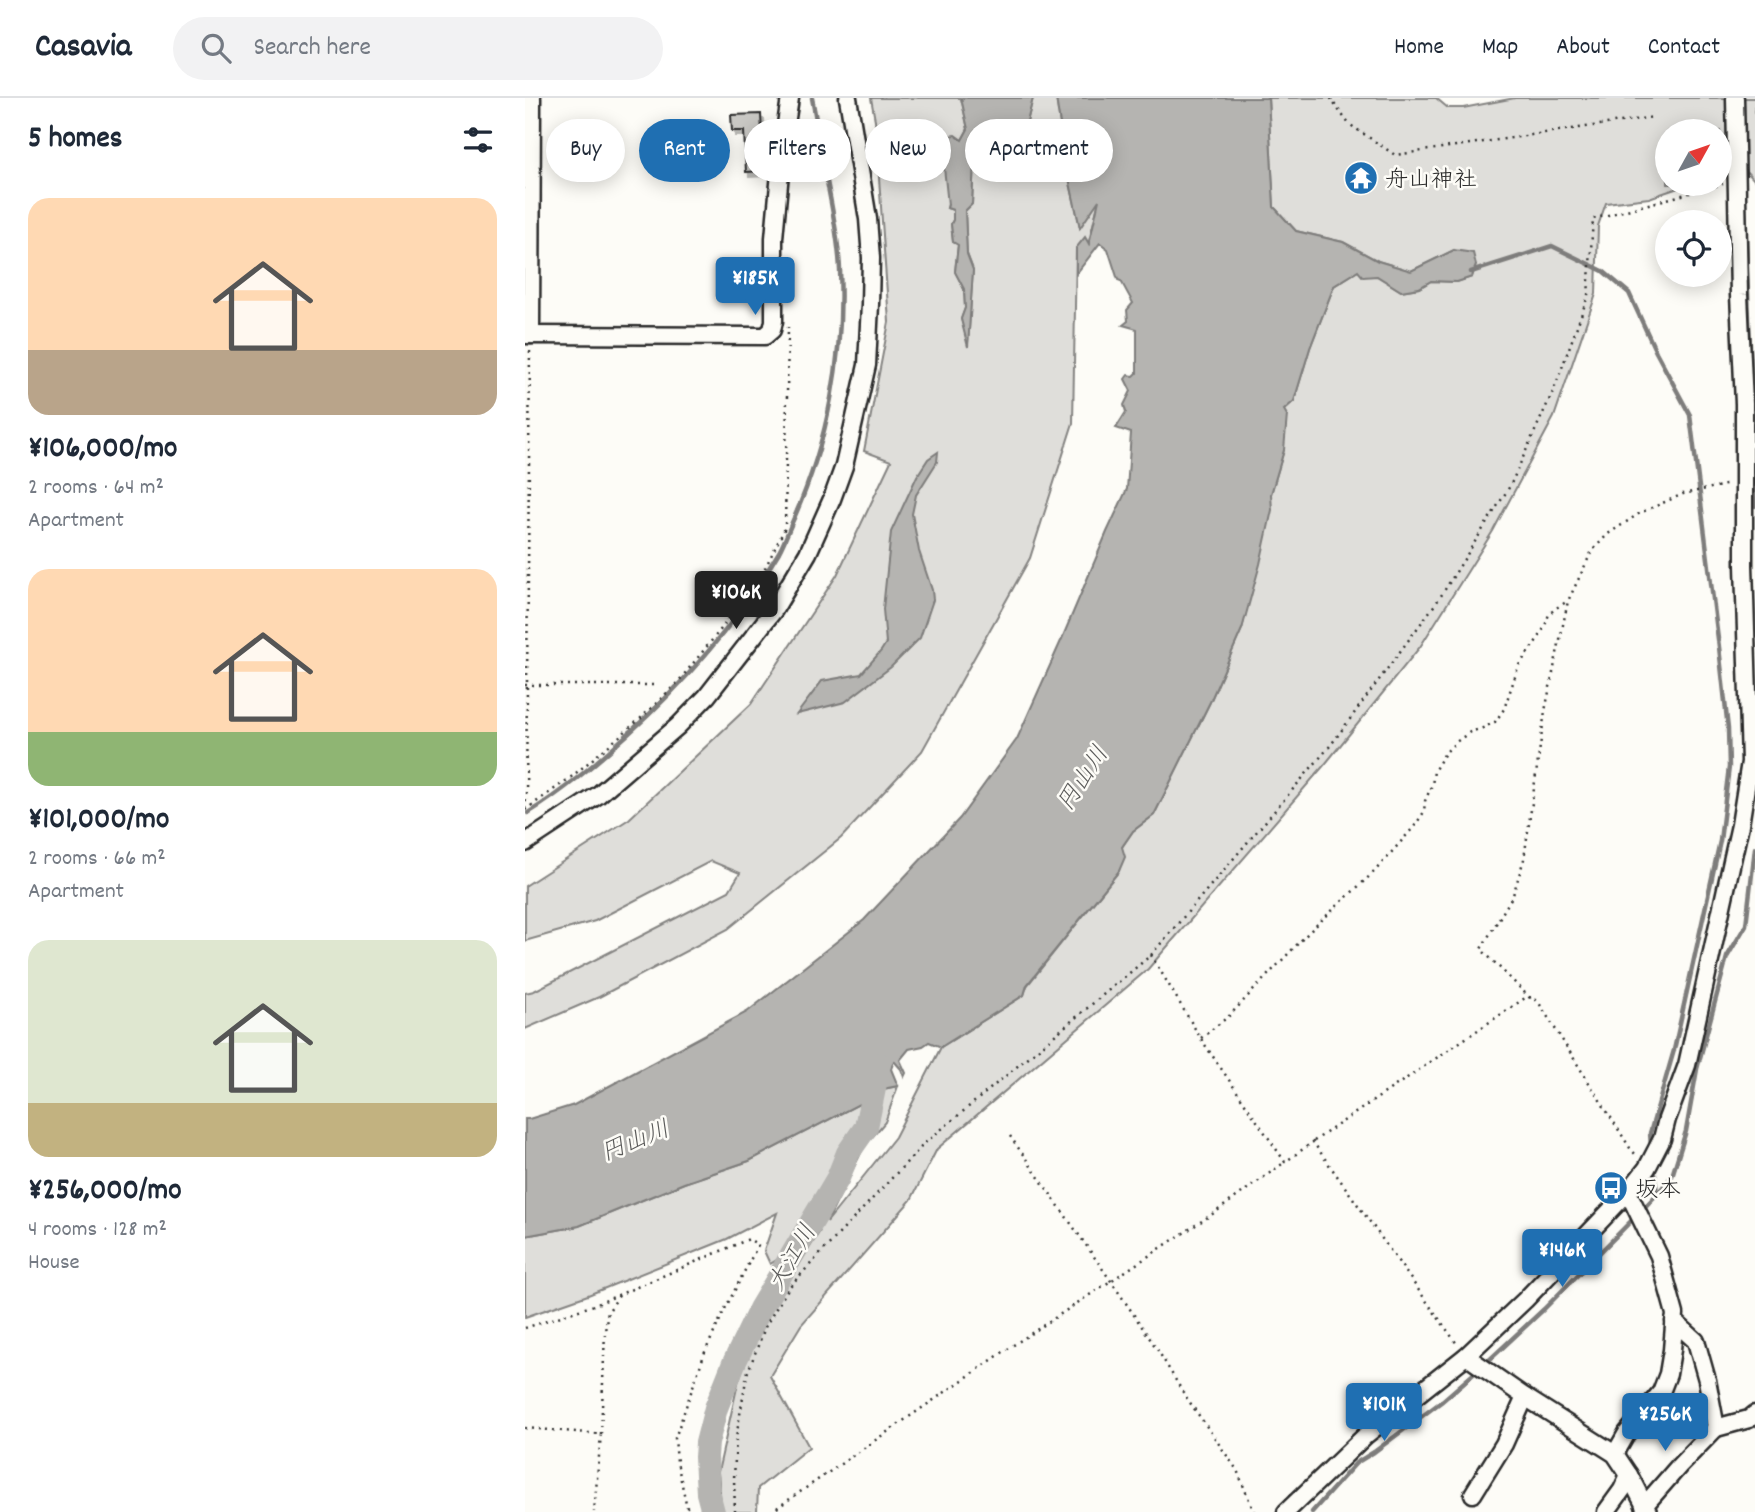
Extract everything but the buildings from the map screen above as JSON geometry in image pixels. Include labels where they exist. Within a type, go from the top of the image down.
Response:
[{"type":"street","points":[[532,98],[528,335],[765,336],[772,330],[774,321],[774,237],[790,98]]},
{"type":"street","points":[[525,843],[598,795],[678,726],[707,696],[775,610],[819,529],[844,466],[867,365],[871,258],[868,219],[848,98]]},
{"type":"street","points":[[1286,1512],[1366,1435],[1466,1356],[1525,1300],[1628,1192],[1647,1168],[1662,1139],[1688,1065],[1748,826],[1751,762],[1749,529],[1744,481],[1735,98]]},
{"type":"street","points":[[1615,1454],[1627,1433],[1661,1392],[1668,1374],[1675,1314],[1659,1256],[1628,1192]]},
{"type":"street","points":[[1674,1321],[1696,1341],[1716,1428]]},
{"type":"street","points":[[1466,1356],[1615,1454],[1646,1509],[1679,1466],[1716,1428],[1749,1419],[1755,1414]]},
{"type":"street","points":[[1473,1494],[1504,1444],[1525,1397]]},
{"type":"street","points":[[1606,1512],[1629,1475]]},
{"type":"path","points":[[1331,98],[1349,124],[1395,155],[1654,117]]},
{"type":"path","points":[[735,1512],[736,1438],[747,1374],[766,1325],[789,1287],[926,1143],[1151,956],[1330,746],[1439,599],[1510,486],[1555,387],[1588,296],[1593,219],[1737,181]]},
{"type":"path","points":[[525,809],[570,778],[640,719],[678,682],[764,570],[785,528],[788,325],[774,321]]},
{"type":"path","points":[[525,809],[528,335]]},
{"type":"path","points":[[1530,998],[1481,949],[1513,895],[1524,859],[1545,711],[1569,601],[1592,551],[1608,534],[1640,513],[1683,494],[1744,481]]},
{"type":"path","points":[[1201,1038],[1229,1016],[1309,932],[1374,872],[1414,827],[1424,812],[1434,771],[1445,753],[1470,732],[1495,722],[1504,709],[1519,665],[1540,636],[1549,614],[1569,601]]},
{"type":"path","points":[[526,685],[656,685]]},
{"type":"path","points":[[1151,956],[1201,1038],[1285,1162]]},
{"type":"path","points":[[771,1512],[1015,1344],[1217,1211],[1313,1142],[1525,998],[1533,997],[1539,1003],[1630,1148],[1647,1168]]},
{"type":"path","points":[[1010,1136],[1157,1349],[1184,1394],[1216,1437],[1237,1470],[1254,1512]]},
{"type":"path","points":[[1313,1142],[1466,1356]]},
{"type":"path","points":[[525,1328],[597,1304],[749,1239],[758,1245],[705,1352],[675,1438],[677,1462],[688,1512]]},
{"type":"path","points":[[594,1512],[601,1434],[605,1331],[608,1312],[620,1294]]},
{"type":"path","points":[[525,1428],[601,1434]]},
{"type":"shaded area","points":[[871,98],[961,98],[966,119],[965,134],[947,208],[953,210],[953,242],[958,244],[955,271],[964,289],[965,308],[961,319],[968,343],[973,270],[967,254],[965,211],[972,204],[973,182],[1070,182],[1080,227],[1100,197],[1088,245],[1076,248],[1073,423],[1030,558],[922,751],[841,838],[728,929],[599,997],[525,1029],[525,993],[534,991],[729,891],[740,873],[711,861],[595,921],[525,941],[525,886],[629,819],[751,704],[837,575],[891,461],[864,451],[889,322],[879,182],[951,182],[951,119],[875,119]]},
{"type":"shaded area","points":[[1033,98],[1056,98],[1059,119],[1028,119]]},
{"type":"shaded area","points":[[1268,98],[1436,98],[1448,108],[1463,108],[1515,98],[1755,98],[1755,181],[1746,171],[1733,174],[1733,119],[1655,119],[1655,196],[1606,203],[1598,226],[1596,294],[1554,417],[1493,531],[1420,647],[1326,763],[1148,969],[937,1149],[911,1200],[801,1325],[770,1376],[809,1447],[758,1488],[757,1512],[722,1512],[718,1472],[738,1383],[753,1339],[820,1231],[770,1264],[764,1251],[777,1213],[727,1239],[588,1295],[525,1317],[525,1236],[579,1226],[684,1183],[749,1161],[867,1100],[883,1089],[898,1086],[885,1122],[864,1147],[827,1222],[895,1137],[941,1047],[1024,995],[1027,986],[1119,871],[1122,847],[1133,831],[1154,815],[1210,702],[1242,629],[1271,510],[1271,494],[1284,450],[1284,410],[1294,401],[1310,348],[1334,286],[1358,271],[1377,276],[1401,291],[1419,288],[1431,281],[1457,282],[1472,277],[1476,265],[1454,250],[1411,271],[1378,261],[1343,242],[1296,231],[1274,207]]},
{"type":"water","points":[[961,98],[1033,98],[1028,119],[966,119]]},
{"type":"water","name":"円山川","points":[[1056,98],[1268,98],[1274,207],[1296,231],[1343,242],[1378,261],[1411,271],[1454,250],[1473,253],[1476,265],[1472,277],[1457,282],[1431,281],[1419,288],[1401,291],[1377,276],[1363,277],[1358,271],[1334,286],[1310,348],[1294,401],[1284,410],[1287,415],[1284,450],[1271,494],[1272,510],[1260,564],[1242,629],[1210,702],[1154,815],[1133,831],[1122,847],[1125,857],[1119,871],[1027,985],[1024,995],[941,1047],[929,1042],[909,1049],[900,1060],[906,1073],[904,1077],[894,1061],[891,1069],[898,1086],[883,1089],[867,1100],[749,1161],[684,1183],[579,1226],[525,1236],[525,1119],[574,1105],[747,1012],[864,920],[960,818],[1017,739],[1127,489],[1131,433],[1116,428],[1126,412],[1124,405],[1131,391],[1125,379],[1128,375],[1134,376],[1137,373],[1137,329],[1123,325],[1128,321],[1127,310],[1133,303],[1118,280],[1108,249],[1100,243],[1076,274],[1076,248],[1085,237],[1089,244],[1099,200],[1080,228],[1070,182],[1113,182],[1113,119],[1059,119]]},
{"type":"water","points":[[965,134],[965,182],[973,182],[972,204],[965,211],[967,254],[973,270],[968,347],[961,319],[965,308],[964,289],[955,272],[958,245],[953,242],[953,210],[947,208],[946,182],[951,182],[951,136],[962,140]]},
{"type":"water","points":[[938,452],[937,462],[916,495],[912,514],[933,600],[920,638],[891,667],[845,702],[797,714],[822,681],[861,674],[886,643],[883,609],[891,532],[917,476],[928,459]]},
{"type":"waterway","points":[[528,813],[567,786],[627,735],[670,694],[710,650],[779,552],[806,489],[825,428],[831,397],[841,302],[837,241],[812,98]]},
{"type":"waterway","points":[[1746,238],[1751,376]]},
{"type":"waterway","points":[[1471,272],[1552,246],[1603,271],[1629,293],[1656,352],[1690,415],[1719,647],[1728,729],[1729,767],[1720,841],[1674,1050],[1650,1133],[1651,1146]]},
{"type":"waterway","points":[[1752,420],[1755,506]]},
{"type":"waterway","points":[[1658,1193],[1672,1176],[1686,1131],[1697,1069],[1727,957],[1746,925],[1755,848]]},
{"type":"waterway","name":"大江川","points":[[713,1512],[708,1493],[706,1457],[716,1408],[760,1309],[838,1178],[848,1153],[866,1127],[879,1064]]},
{"type":"waterway","points":[[1642,1210],[1657,1194],[1654,1165]]},
{"type":"waterway","points":[[1485,1364],[1636,1216]]},
{"type":"waterway","points":[[1312,1512],[1356,1463],[1441,1402],[1478,1370]]},
{"type":"place","name":"舟山神社","points":[[1361,178]]},
{"type":"place","name":"坂本","points":[[1611,1188]]}]
